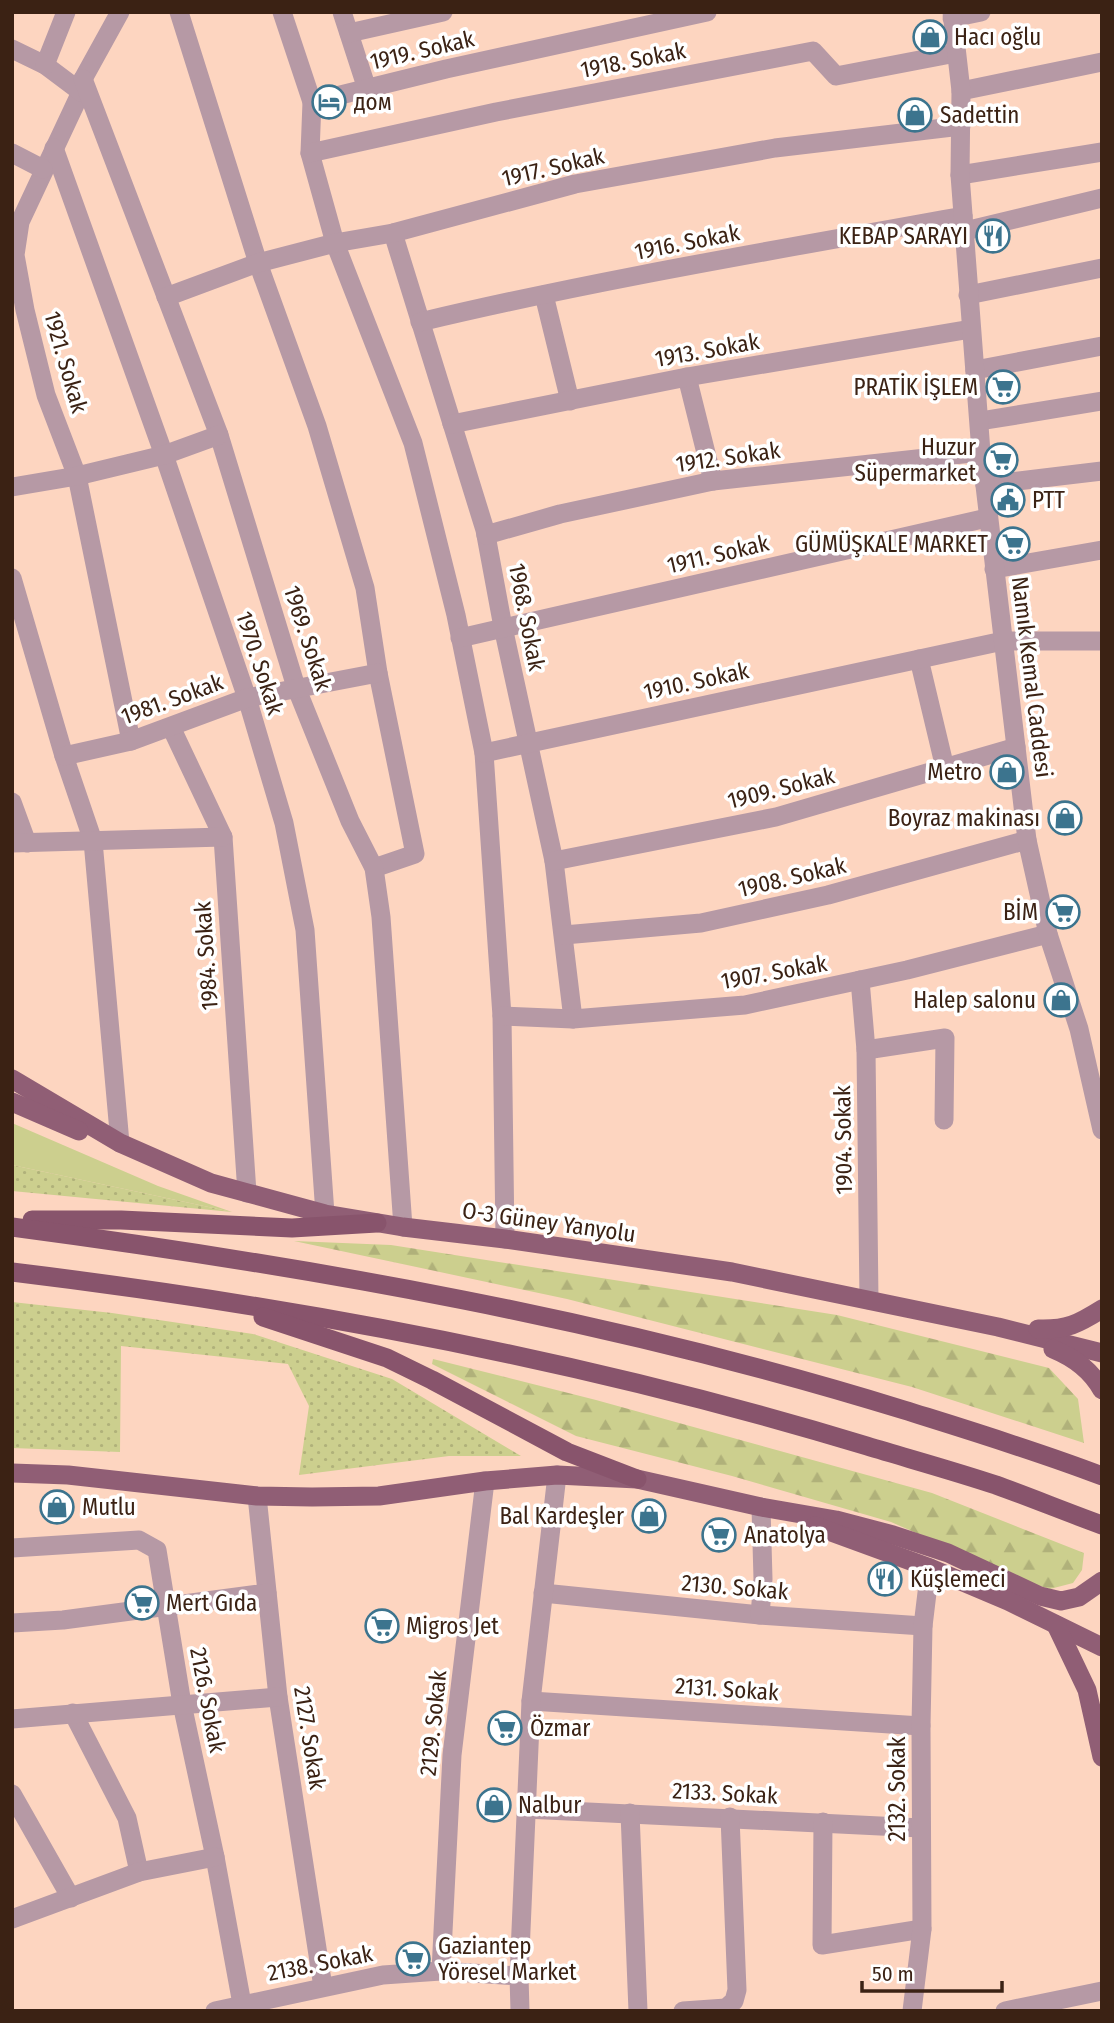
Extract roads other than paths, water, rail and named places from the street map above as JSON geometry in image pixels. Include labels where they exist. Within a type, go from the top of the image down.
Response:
[{"type":"highway","points":[[12,1220],[121,1220],[292,1228],[377,1223]]},
{"type":"highway","points":[[12,1227],[269,1263],[483,1302],[586,1325],[863,1397],[1099,1475]]},
{"type":"highway","points":[[12,1272],[219,1300],[479,1347],[796,1424],[957,1473],[1098,1524]]},
{"type":"highway","points":[[219,1300],[296,1329],[387,1358],[567,1452],[637,1479]]},
{"type":"main road","name":"O-3 Güney Yanyolu","points":[[12,1079],[120,1143],[211,1183],[324,1213],[403,1227],[732,1272],[998,1327],[1102,1353]]},
{"type":"main road","points":[[12,1102],[85,1133],[120,1143]]},
{"type":"main road","points":[[998,1327],[1057,1330],[1079,1324],[1102,1309]]},
{"type":"main road","points":[[998,1327],[1080,1363],[1102,1391]]},
{"type":"main road","points":[[12,1473],[68,1475],[257,1496],[379,1496],[485,1481],[557,1475],[637,1479],[761,1507],[836,1520],[893,1535],[948,1553],[1040,1596],[1060,1601],[1079,1597],[1102,1581]]},
{"type":"main road","points":[[761,1507],[930,1568],[1008,1601],[1102,1647]]},
{"type":"main road","points":[[1056,1625],[1087,1690],[1102,1756]]},
{"type":"street","points":[[45,65],[66,12]]},
{"type":"street","name":"1921. Sokak","points":[[120,12],[16,227],[15,255],[25,310],[46,395],[77,476],[131,741]]},
{"type":"street","points":[[179,12],[258,263],[317,426],[365,588],[378,673],[415,854],[374,868]]},
{"type":"street","points":[[282,12],[312,102],[310,153],[335,243],[414,443],[484,752],[502,1016],[505,1239]]},
{"type":"street","points":[[342,12],[367,89]]},
{"type":"street","points":[[349,33],[443,12]]},
{"type":"street","name":"1919. Sokak","points":[[312,102],[708,12]]},
{"type":"street","points":[[952,15],[981,12]]},
{"type":"street","name":"Namık Kemal Caddesi","points":[[952,15],[961,91],[960,175],[981,452],[1027,840],[1048,934],[1079,1029],[1102,1130]]},
{"type":"street","points":[[12,49],[82,86]]},
{"type":"street","name":"1918. Sokak","points":[[310,153],[496,112],[813,51],[836,76],[956,53]]},
{"type":"street","points":[[961,91],[1102,62]]},
{"type":"street","name":"1969. Sokak","points":[[82,86],[219,435],[296,687],[350,821],[374,868],[381,917],[403,1227]]},
{"type":"street","name":"1917. Sokak","points":[[166,297],[258,263],[335,243],[393,233],[575,184],[775,148],[961,126]]},
{"type":"street","name":"1970. Sokak","points":[[54,148],[164,455],[247,698],[284,823],[305,930],[324,1213]]},
{"type":"street","points":[[960,175],[1102,152]]},
{"type":"street","points":[[12,153],[43,169]]},
{"type":"street","name":"1916. Sokak","points":[[420,322],[544,295],[1102,198]]},
{"type":"street","name":"1968. Sokak","points":[[393,233],[486,535],[503,627],[554,861],[573,1019]]},
{"type":"street","points":[[968,295],[1102,268]]},
{"type":"street","points":[[544,295],[570,401]]},
{"type":"street","name":"1913. Sokak","points":[[452,424],[687,377],[971,329]]},
{"type":"street","points":[[975,370],[1102,346]]},
{"type":"street","points":[[687,377],[713,481]]},
{"type":"street","points":[[980,421],[1102,401]]},
{"type":"street","points":[[12,487],[77,476],[164,455],[219,435]]},
{"type":"street","name":"1912. Sokak","points":[[486,535],[559,514],[713,481],[981,452]]},
{"type":"street","points":[[985,485],[1102,471]]},
{"type":"street","name":"1911. Sokak","points":[[460,638],[987,518]]},
{"type":"street","points":[[994,569],[1102,550]]},
{"type":"street","points":[[12,578],[64,756],[93,841],[120,1143]]},
{"type":"street","name":"1910. Sokak","points":[[484,752],[1003,641],[1102,641]]},
{"type":"street","points":[[919,659],[945,768]]},
{"type":"street","name":"1981. Sokak","points":[[64,756],[131,741],[247,698],[378,673]]},
{"type":"street","name":"1984. Sokak","points":[[171,727],[223,837],[247,1192]]},
{"type":"street","name":"1909. Sokak","points":[[554,861],[776,817],[1016,747]]},
{"type":"street","points":[[12,802],[19,843],[223,837]]},
{"type":"street","name":"1908. Sokak","points":[[564,935],[701,923],[828,895],[1027,840]]},
{"type":"street","name":"1907. Sokak","points":[[502,1016],[573,1019],[745,1005],[1048,934]]},
{"type":"street","name":"1904. Sokak","points":[[860,980],[866,1050],[869,1300]]},
{"type":"street","points":[[866,1050],[945,1038],[944,1121]]},
{"type":"street","points":[[520,2011],[519,1976],[531,1701],[557,1475]]},
{"type":"street","name":"2129. Sokak","points":[[441,1971],[452,1755],[485,1481]]},
{"type":"street","name":"2127. Sokak","points":[[257,1496],[278,1697],[323,1987]]},
{"type":"street","points":[[760,1615],[761,1507]]},
{"type":"street","name":"2126. Sokak","points":[[12,1548],[139,1540],[157,1550],[182,1704],[215,1857],[242,2004]]},
{"type":"street","name":"2132. Sokak","points":[[912,2011],[922,1929],[920,1726],[923,1626],[930,1568]]},
{"type":"street","points":[[12,1623],[63,1620],[267,1593]]},
{"type":"street","name":"2130. Sokak","points":[[543,1593],[760,1615],[923,1626]]},
{"type":"street","points":[[12,1719],[278,1697]]},
{"type":"street","name":"2131. Sokak","points":[[531,1701],[920,1726]]},
{"type":"street","points":[[73,1713],[127,1818],[139,1872]]},
{"type":"street","points":[[12,1794],[71,1898]]},
{"type":"street","name":"2133. Sokak","points":[[526,1809],[921,1828]]},
{"type":"street","points":[[630,1812],[638,2011]]},
{"type":"street","points":[[683,2011],[726,2008],[734,2001],[737,1990],[730,1817]]},
{"type":"street","points":[[823,1822],[821,1945],[922,1929]]},
{"type":"street","points":[[12,1919],[139,1872],[215,1857]]},
{"type":"street","name":"2138. Sokak","points":[[215,2011],[383,1975],[441,1971],[519,1976]]},
{"type":"street","points":[[1005,2011],[1102,1991]]},
{"type":"place","name":"Hacı oğlu","points":[[930,37]]},
{"type":"place","name":"дом","points":[[329,102]]},
{"type":"place","name":"Sadettin","points":[[915,115]]},
{"type":"place","name":"KEBAP SARAYI","points":[[993,236]]},
{"type":"place","name":"PRATİK İŞLEM","points":[[1003,387]]},
{"type":"place","name":"Huzur Süpermarket","points":[[1001,460]]},
{"type":"place","name":"PTT","points":[[1008,500]]},
{"type":"place","name":"GÜMÜŞKALE MARKET","points":[[1013,544]]},
{"type":"place","name":"Metro","points":[[1007,772]]},
{"type":"place","name":"Boyraz makinası","points":[[1065,818]]},
{"type":"place","name":"BİM","points":[[1063,912]]},
{"type":"place","name":"Halep salonu","points":[[1061,1000]]},
{"type":"place","name":"Mutlu","points":[[57,1507]]},
{"type":"place","name":"Bal Kardeşler","points":[[649,1516]]},
{"type":"place","name":"Anatolya","points":[[719,1535]]},
{"type":"place","name":"Küşlemeci","points":[[885,1579]]},
{"type":"place","name":"Mert Gıda","points":[[142,1603]]},
{"type":"place","name":"Migros Jet","points":[[382,1626]]},
{"type":"place","name":"Özmar","points":[[505,1728]]},
{"type":"place","name":"Nalbur","points":[[494,1805]]},
{"type":"place","name":"Gaziantep Yöresel Market","points":[[413,1959]]}]
